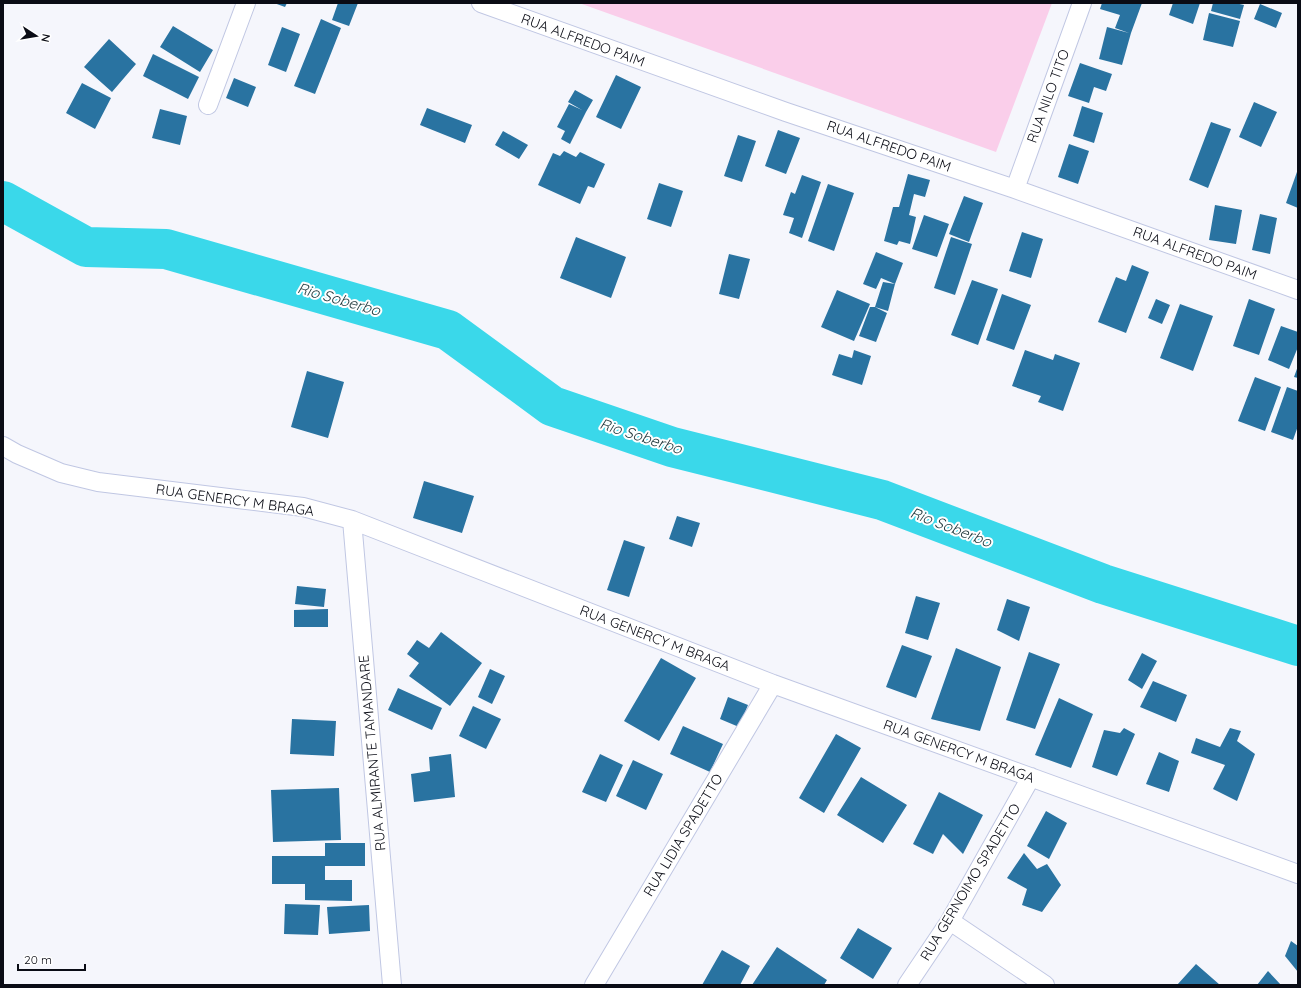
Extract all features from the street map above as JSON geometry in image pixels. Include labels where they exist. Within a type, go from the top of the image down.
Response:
[{"type":"street","points":[[208,105],[246,3]]},
{"type":"street","name":"RUA ALFREDO PAIM","points":[[481,3],[786,112],[1015,189],[1298,290]]},
{"type":"street","name":"RUA NILO TITO","points":[[1015,189],[1082,3]]},
{"type":"street","name":"RUA GENERCY M BRAGA","points":[[3,446],[17,454],[61,473],[98,482],[303,507],[352,520],[773,684],[1298,874]]},
{"type":"street","name":"RUA ALMIRANTE TAMANDARE","points":[[352,520],[392,985]]},
{"type":"street","name":"RUA LIDIA SPADETTO","points":[[594,985],[773,684]]},
{"type":"street","name":"RUA GERNOIMO SPADETTO","points":[[907,985],[950,921],[1031,778]]},
{"type":"street","points":[[950,921],[1045,985]]},
{"type":"shaded area","points":[[579,3],[1052,3],[996,152]]},
{"type":"building","points":[[274,3],[287,3],[285,7]]},
{"type":"building","points":[[338,3],[358,3],[349,26],[332,20]]},
{"type":"building","points":[[1102,3],[1142,3],[1131,33],[1122,65],[1099,59],[1107,27],[1129,33],[1115,28],[1120,15],[1100,9]]},
{"type":"building","points":[[1173,3],[1200,3],[1193,24],[1169,15]]},
{"type":"building","points":[[1213,3],[1235,3],[1244,5],[1240,19],[1211,11]]},
{"type":"building","points":[[1260,4],[1282,13],[1276,28],[1254,19]]},
{"type":"building","points":[[1209,13],[1240,21],[1233,47],[1203,40]]},
{"type":"building","points":[[321,19],[341,28],[315,94],[294,86]]},
{"type":"building","points":[[173,26],[213,50],[200,72],[160,47]]},
{"type":"building","points":[[282,27],[300,34],[286,72],[268,65]]},
{"type":"building","points":[[109,39],[136,64],[112,92],[84,67]]},
{"type":"building","points":[[153,54],[199,77],[188,99],[143,76]]},
{"type":"building","points":[[1080,63],[1112,74],[1106,91],[1094,87],[1089,103],[1068,96]]},
{"type":"building","points":[[616,75],[641,87],[621,129],[596,117]]},
{"type":"building","points":[[234,78],[256,87],[248,107],[226,98]]},
{"type":"building","points":[[82,83],[111,98],[95,129],[66,113]]},
{"type":"building","points":[[575,90],[593,100],[570,144],[561,139],[565,131],[557,127],[569,104],[582,110],[568,102]]},
{"type":"building","points":[[1254,102],[1277,112],[1261,147],[1239,137]]},
{"type":"building","points":[[1082,106],[1103,113],[1094,143],[1073,136]]},
{"type":"building","points":[[427,108],[472,125],[465,143],[420,125]]},
{"type":"building","points":[[160,109],[187,116],[180,145],[152,138]]},
{"type":"building","points":[[1211,122],[1231,129],[1208,188],[1189,180]]},
{"type":"building","points":[[778,130],[800,138],[786,174],[765,166]]},
{"type":"building","points":[[503,131],[528,145],[519,159],[495,145]]},
{"type":"building","points":[[738,135],[756,141],[742,182],[724,176]]},
{"type":"building","points":[[1069,144],[1089,151],[1078,184],[1058,177]]},
{"type":"building","points":[[564,151],[576,157],[580,152],[605,164],[594,188],[588,186],[580,204],[538,185],[553,153],[560,156]]},
{"type":"building","points":[[1298,169],[1298,208],[1286,203]]},
{"type":"building","points":[[908,174],[930,180],[925,197],[914,194],[909,215],[916,217],[910,244],[899,241],[897,245],[884,241],[893,207],[899,207]]},
{"type":"building","points":[[802,175],[821,182],[802,238],[789,233],[794,218],[783,215],[791,192],[795,194]]},
{"type":"building","points":[[659,183],[683,191],[671,227],[647,219]]},
{"type":"building","points":[[828,184],[854,193],[834,251],[808,241]]},
{"type":"building","points":[[964,196],[983,203],[969,242],[949,234]]},
{"type":"building","points":[[1215,205],[1242,210],[1236,244],[1209,240]]},
{"type":"building","points":[[1260,214],[1277,218],[1270,254],[1252,250]]},
{"type":"building","points":[[924,215],[949,224],[937,257],[912,249]]},
{"type":"building","points":[[1022,232],[1043,239],[1031,278],[1009,271]]},
{"type":"building","points":[[576,237],[626,257],[611,298],[560,278]]},
{"type":"building","points":[[951,237],[972,244],[955,295],[934,288]]},
{"type":"building","points":[[876,252],[903,263],[895,284],[881,278],[876,289],[863,284]]},
{"type":"building","points":[[729,254],[750,259],[739,299],[719,294]]},
{"type":"building","points":[[1132,265],[1149,272],[1126,333],[1098,322],[1116,277],[1126,281]]},
{"type":"building","points":[[972,280],[998,289],[978,345],[951,335]]},
{"type":"building","points":[[883,282],[895,284],[888,311],[875,307]]},
{"type":"building","points":[[837,290],[870,304],[854,341],[821,327]]},
{"type":"building","points":[[1002,294],[1031,305],[1014,350],[986,340]]},
{"type":"building","points":[[1156,299],[1170,305],[1162,324],[1148,318]]},
{"type":"building","points":[[1249,299],[1275,309],[1259,355],[1233,346]]},
{"type":"building","points":[[1180,304],[1213,316],[1193,371],[1160,358]]},
{"type":"building","points":[[870,307],[875,307],[887,313],[876,342],[859,336]]},
{"type":"building","points":[[1281,326],[1298,332],[1298,347],[1289,369],[1268,360]]},
{"type":"building","points":[[854,350],[871,356],[862,385],[832,375],[839,354],[852,358]]},
{"type":"building","points":[[1025,350],[1053,360],[1055,354],[1080,363],[1063,411],[1038,402],[1041,396],[1012,386]]},
{"type":"building","points":[[1298,366],[1298,378],[1294,377]]},
{"type":"building","points":[[307,371],[344,382],[328,438],[291,427]]},
{"type":"building","points":[[1255,377],[1281,387],[1265,431],[1238,421]]},
{"type":"building","points":[[1287,387],[1298,391],[1298,426],[1293,440],[1271,432]]},
{"type":"building","points":[[424,481],[474,496],[462,533],[413,518]]},
{"type":"building","points":[[677,516],[700,523],[692,547],[669,539]]},
{"type":"building","points":[[624,540],[645,547],[629,597],[607,590]]},
{"type":"building","points":[[297,586],[326,589],[324,607],[295,604]]},
{"type":"building","points":[[916,596],[940,603],[928,640],[905,633]]},
{"type":"building","points":[[1007,599],[1030,607],[1019,641],[997,630]]},
{"type":"building","points":[[328,609],[328,627],[294,627],[294,610]]},
{"type":"building","points":[[441,632],[482,663],[450,706],[409,676],[419,663],[407,654],[417,640],[429,648]]},
{"type":"building","points":[[902,645],[932,656],[916,698],[886,687]]},
{"type":"building","points":[[956,648],[1001,667],[980,731],[931,719]]},
{"type":"building","points":[[1029,652],[1060,664],[1035,729],[1006,720]]},
{"type":"building","points":[[1142,653],[1157,661],[1142,689],[1128,680]]},
{"type":"building","points":[[661,658],[696,678],[659,741],[624,721]]},
{"type":"building","points":[[490,669],[505,676],[492,704],[478,697]]},
{"type":"building","points":[[1153,681],[1187,695],[1176,722],[1140,707]]},
{"type":"building","points":[[398,688],[442,708],[432,730],[388,710]]},
{"type":"building","points":[[728,697],[748,705],[739,727],[720,719]]},
{"type":"building","points":[[1059,698],[1093,714],[1071,768],[1035,755]]},
{"type":"building","points":[[473,706],[501,719],[486,749],[459,736]]},
{"type":"building","points":[[292,719],[336,721],[334,756],[290,754]]},
{"type":"building","points":[[683,726],[723,744],[710,772],[670,754]]},
{"type":"building","points":[[1124,728],[1135,734],[1117,776],[1092,767],[1104,730],[1120,733]]},
{"type":"building","points":[[1230,728],[1241,731],[1237,741],[1255,754],[1237,801],[1213,789],[1225,765],[1191,753],[1196,738],[1220,747]]},
{"type":"building","points":[[836,734],[861,748],[824,813],[799,798]]},
{"type":"building","points":[[1159,752],[1179,761],[1169,792],[1146,784]]},
{"type":"building","points":[[451,754],[455,797],[414,802],[411,774],[430,771],[429,757]]},
{"type":"building","points":[[600,754],[623,765],[606,802],[582,792]]},
{"type":"building","points":[[633,760],[663,774],[646,810],[616,796]]},
{"type":"building","points":[[861,777],[907,805],[883,843],[837,815]]},
{"type":"building","points":[[339,788],[341,840],[273,842],[271,790]]},
{"type":"building","points":[[939,792],[983,815],[963,854],[943,834],[933,854],[913,844]]},
{"type":"building","points":[[1046,811],[1067,823],[1049,859],[1027,846]]},
{"type":"building","points":[[325,843],[365,843],[365,866],[325,866],[325,880],[352,880],[352,901],[305,900],[305,884],[272,884],[272,856],[325,856]]},
{"type":"building","points":[[1024,853],[1037,869],[1047,864],[1061,885],[1042,912],[1022,905],[1027,889],[1007,878]]},
{"type":"building","points":[[285,904],[320,905],[318,935],[284,934]]},
{"type":"building","points":[[369,905],[370,931],[329,934],[327,907]]},
{"type":"building","points":[[858,928],[892,948],[873,979],[840,958]]},
{"type":"building","points":[[1291,941],[1298,946],[1298,972],[1285,956]]},
{"type":"building","points":[[777,947],[827,980],[824,985],[752,985]]},
{"type":"building","points":[[722,950],[750,966],[740,985],[702,985]]},
{"type":"building","points":[[1196,964],[1220,985],[1177,985]]},
{"type":"building","points":[[1268,971],[1281,985],[1257,985]]},
{"type":"waterway","name":"Rio Soberbo","points":[[3,201],[86,247],[166,249],[448,330],[552,406],[672,447],[882,500],[1103,584],[1298,646]]}]
